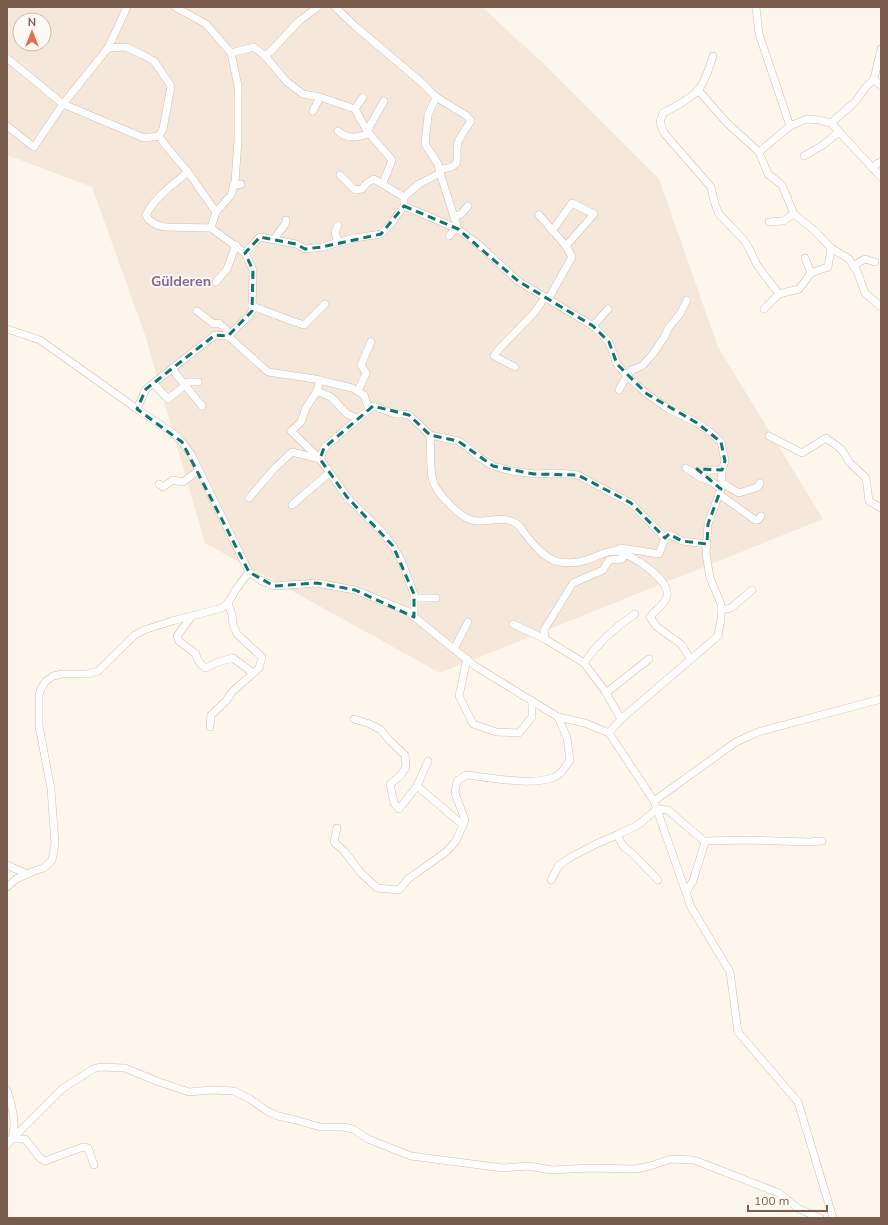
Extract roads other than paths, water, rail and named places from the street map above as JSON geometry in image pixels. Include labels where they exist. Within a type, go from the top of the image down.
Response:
[{"type":"street","points":[[7,126],[34,147],[63,104],[108,48],[126,7]]},
{"type":"street","points":[[174,7],[206,24],[231,54],[238,86],[238,140],[234,186],[231,195],[216,212],[211,228]]},
{"type":"street","points":[[265,56],[299,21],[318,7]]},
{"type":"street","points":[[245,253],[260,237],[296,244],[305,249],[322,247],[355,238],[381,234],[391,224],[404,206],[404,197],[419,184],[440,172],[442,169],[455,166],[458,162],[458,142],[471,121],[467,116],[436,97],[336,7]]},
{"type":"street","points":[[756,7],[759,34],[790,126]]},
{"type":"street","points":[[231,54],[254,47],[265,56],[287,82],[303,94],[320,97],[355,109],[368,132],[392,160],[382,183]]},
{"type":"street","points":[[7,58],[63,104],[144,138],[159,136],[164,129],[171,86],[154,61],[143,54],[126,48],[108,48]]},
{"type":"street","points":[[831,123],[854,102],[874,79],[881,49]]},
{"type":"street","points":[[714,56],[704,82],[698,90],[663,113],[660,122],[664,133],[711,187],[719,214],[743,238],[757,265],[779,294]]},
{"type":"street","points":[[874,79],[881,86]]},
{"type":"street","points":[[698,90],[727,123],[759,152],[768,174],[782,185],[794,214],[815,231],[832,248],[849,259],[858,271],[865,293],[881,307]]},
{"type":"street","points":[[313,110],[320,97]]},
{"type":"street","points":[[355,109],[363,97]]},
{"type":"street","points":[[436,97],[428,115],[424,144],[438,164],[457,229]]},
{"type":"street","points":[[338,132],[347,138],[362,137],[368,132],[384,101]]},
{"type":"street","points":[[759,152],[790,126],[807,120],[819,120],[831,123],[856,148],[881,177]]},
{"type":"street","points":[[804,156],[823,145],[839,132]]},
{"type":"street","points":[[159,136],[188,172],[216,212]]},
{"type":"street","points":[[872,168],[881,162]]},
{"type":"street","points":[[137,409],[146,389],[215,335],[229,335],[249,316],[252,311],[253,270],[245,253],[211,228],[165,227],[156,225],[149,220],[146,215],[156,199],[188,172]]},
{"type":"street","points":[[340,175],[355,190],[362,189],[367,183],[374,179],[404,197]]},
{"type":"street","points":[[234,186],[241,184]]},
{"type":"street","points":[[552,231],[572,203],[594,214],[566,246]]},
{"type":"street","points":[[404,206],[457,229],[478,244],[518,281],[549,298],[593,326],[609,342],[617,364],[627,375],[648,394],[667,408],[703,427],[721,442],[725,461],[722,470],[720,492],[708,524],[706,553],[710,578],[721,610],[718,636],[620,719],[610,734]]},
{"type":"street","points":[[454,217],[461,214],[468,206]]},
{"type":"street","points":[[769,222],[783,221],[794,214]]},
{"type":"street","points":[[515,367],[494,356],[533,314],[544,299],[549,298],[572,257],[566,246],[539,215]]},
{"type":"street","points":[[274,239],[286,223],[286,220]]},
{"type":"street","points":[[338,225],[336,232],[338,243]]},
{"type":"street","points":[[449,236],[457,229]]},
{"type":"street","points":[[216,282],[227,269],[236,246]]},
{"type":"street","points":[[764,309],[779,294],[799,289],[811,273],[828,267],[832,248]]},
{"type":"street","points":[[805,258],[811,273]]},
{"type":"street","points":[[854,267],[865,259],[875,262]]},
{"type":"street","points":[[619,390],[627,375],[632,370],[642,366],[652,355],[665,336],[669,327],[680,314],[687,300]]},
{"type":"street","points":[[252,306],[270,312],[289,321],[304,325],[325,304]]},
{"type":"street","points":[[593,326],[608,309]]},
{"type":"street","points":[[197,311],[214,324],[218,323],[268,372],[320,380],[352,388],[364,395],[369,410]]},
{"type":"street","points":[[7,329],[40,340],[173,433],[191,454],[249,572],[260,580],[274,586],[316,583],[355,590],[407,611],[475,666],[558,717],[585,723],[610,734],[654,801],[691,907],[730,972],[738,1032],[798,1102],[831,1214]]},
{"type":"street","points":[[358,391],[366,373],[361,365],[371,342]]},
{"type":"street","points":[[172,369],[202,406]]},
{"type":"street","points":[[320,380],[317,391],[306,408],[300,422],[291,430],[320,459],[347,496],[381,531],[393,546],[401,560],[414,594],[414,617]]},
{"type":"street","points":[[154,384],[168,399],[189,382],[198,382]]},
{"type":"street","points":[[317,391],[331,397],[347,414],[358,419]]},
{"type":"street","points":[[320,459],[324,448],[373,406],[395,414],[409,415],[430,435],[458,441],[493,466],[511,471],[534,474],[557,473],[578,475],[631,503],[665,538]]},
{"type":"street","points":[[430,435],[432,479],[452,508],[472,521],[504,519],[519,525],[547,558],[560,562],[579,562],[621,548],[659,554],[665,538],[669,534],[682,541],[707,544]]},
{"type":"street","points":[[768,436],[802,453],[826,438],[841,449],[850,463],[866,478],[869,501],[881,508]]},
{"type":"street","points":[[250,498],[274,469],[302,441]]},
{"type":"street","points":[[292,452],[320,459]]},
{"type":"street","points":[[686,468],[700,478],[712,482],[720,492],[756,520],[758,520],[761,516]]},
{"type":"street","points":[[158,484],[163,487],[173,480],[183,482],[198,470]]},
{"type":"street","points":[[700,478],[709,470],[722,470]]},
{"type":"street","points":[[292,505],[329,473]]},
{"type":"street","points":[[721,482],[739,493],[758,487],[760,483]]},
{"type":"street","points":[[614,551],[625,555],[646,567],[655,574],[667,589],[667,598],[664,603],[653,612],[650,617],[656,626],[682,646],[690,660]]},
{"type":"street","points":[[545,639],[544,630],[573,583],[603,570],[609,560],[622,559],[625,555]]},
{"type":"street","points":[[7,887],[16,879],[44,868],[52,860],[55,844],[51,789],[39,726],[39,695],[45,682],[53,676],[62,674],[87,674],[98,671],[135,636],[154,627],[222,608],[228,603],[249,572]]},
{"type":"street","points":[[721,610],[731,608],[752,590]]},
{"type":"street","points":[[414,598],[436,598]]},
{"type":"street","points":[[210,727],[211,715],[226,701],[232,692],[259,668],[262,656],[237,634],[232,625],[232,615],[228,603]]},
{"type":"street","points":[[584,663],[592,651],[615,628],[635,614]]},
{"type":"street","points":[[192,616],[177,636],[178,641],[196,654],[197,660],[202,666],[206,668],[218,662],[233,658],[253,673]]},
{"type":"street","points":[[454,649],[468,622]]},
{"type":"street","points":[[513,624],[545,639],[584,663],[606,693],[620,719]]},
{"type":"street","points":[[467,659],[459,696],[473,724],[496,732],[519,733],[532,717],[532,701]]},
{"type":"street","points":[[606,693],[649,659]]},
{"type":"street","points":[[654,801],[736,742],[758,732],[881,699]]},
{"type":"street","points":[[337,828],[334,842],[377,888],[399,890],[408,879],[446,852],[456,841],[465,820],[455,793],[457,781],[466,775],[521,781],[545,780],[559,775],[570,760],[567,738],[558,717]]},
{"type":"street","points":[[354,719],[370,724],[381,730],[405,755],[406,767],[400,776],[390,784],[394,803],[398,808],[417,786],[428,761]]},
{"type":"street","points":[[417,786],[463,825]]},
{"type":"street","points":[[551,880],[559,865],[596,844],[638,825],[657,809],[668,810],[705,842]]},
{"type":"street","points":[[617,835],[623,846],[634,855],[658,880]]},
{"type":"street","points":[[705,842],[709,840],[822,841]]},
{"type":"street","points":[[686,892],[693,881],[705,842]]},
{"type":"street","points":[[7,865],[27,874]]},
{"type":"street","points":[[9,1142],[62,1089],[93,1069],[100,1067],[125,1068],[189,1092],[212,1090],[234,1091],[278,1116],[320,1127],[343,1126],[353,1129],[368,1139],[411,1156],[503,1168],[528,1166],[552,1170],[590,1168],[635,1169],[671,1159],[694,1160],[780,1193],[799,1210],[820,1218]]},
{"type":"street","points":[[7,1090],[14,1118],[14,1128],[9,1142]]},
{"type":"street","points":[[9,1142],[24,1139],[40,1158],[45,1161],[83,1147],[88,1148],[94,1164]]},
{"type":"district","name":"Gülderen","points":[[181,281]]}]
